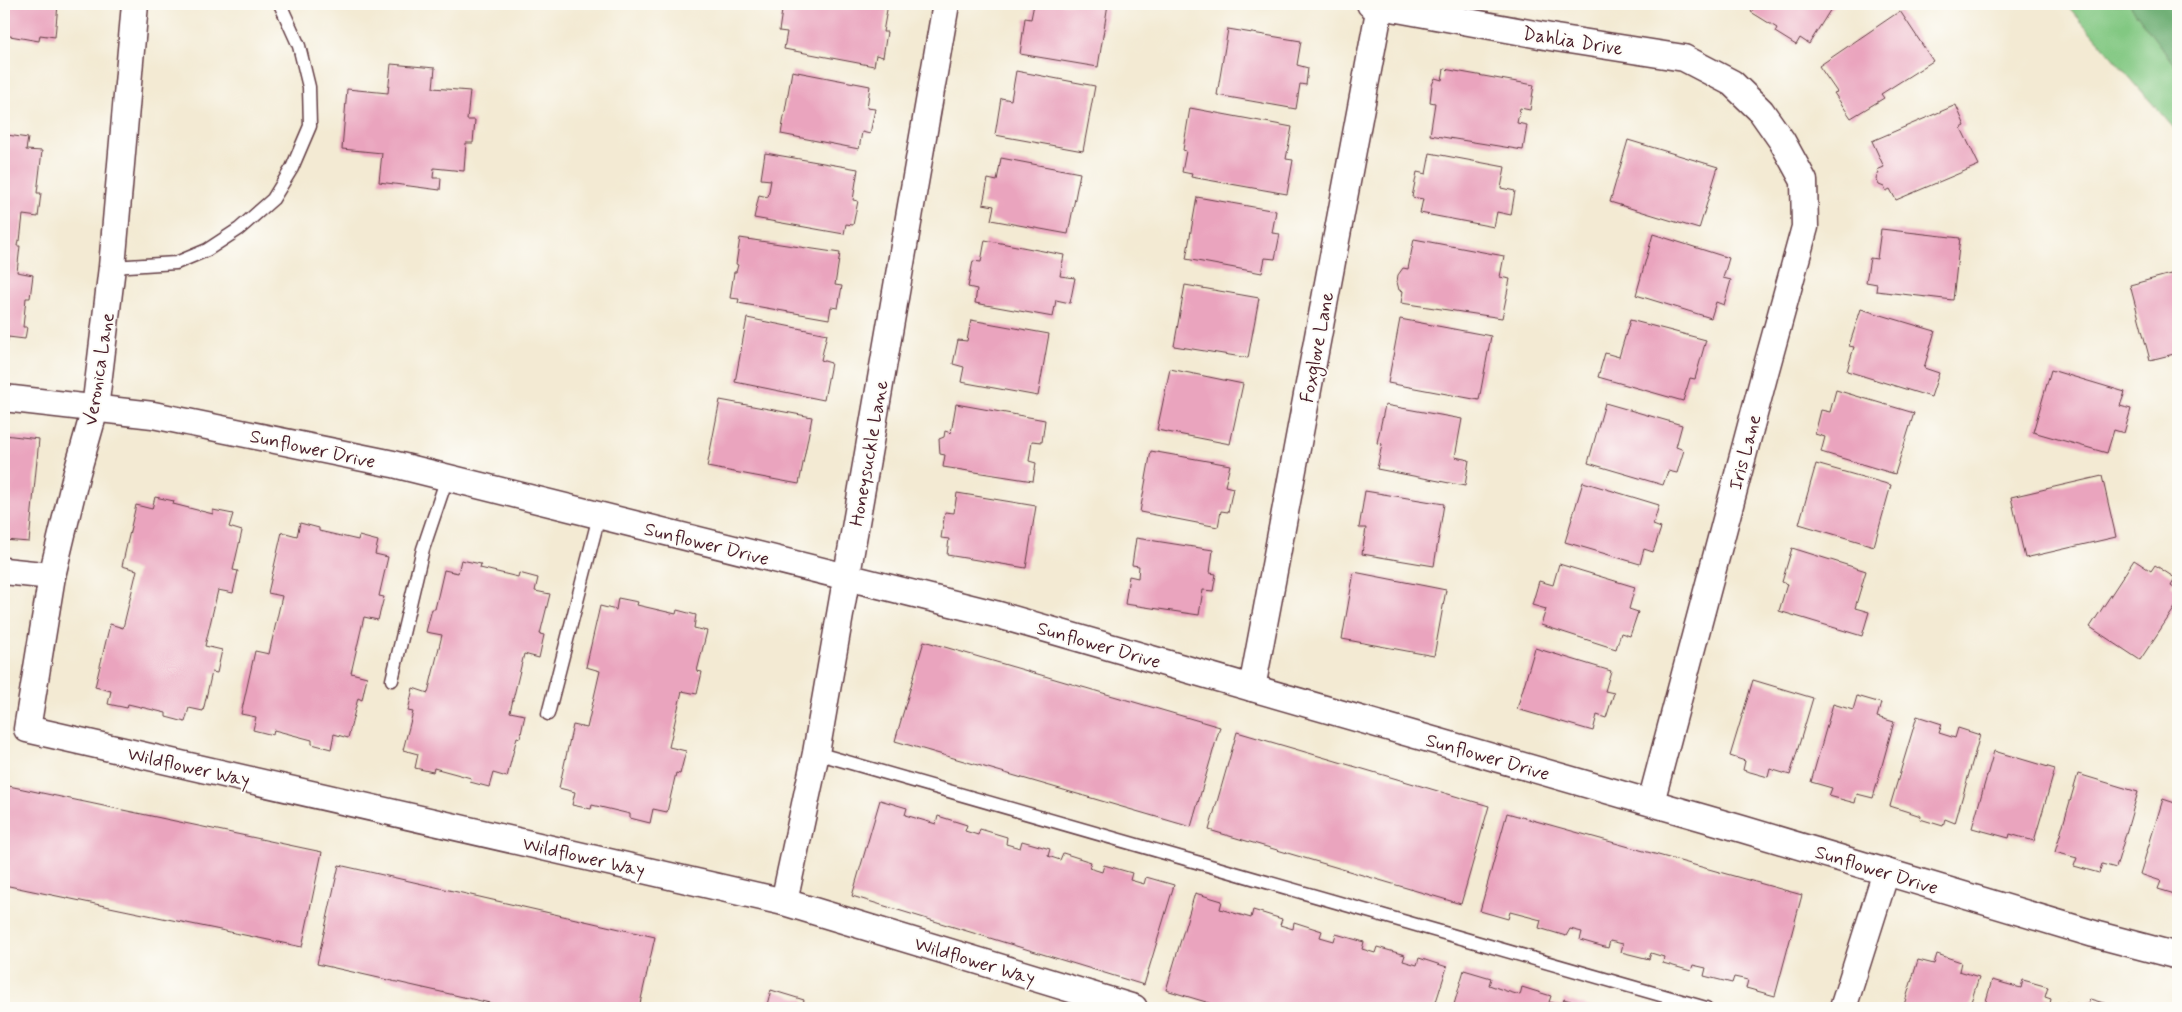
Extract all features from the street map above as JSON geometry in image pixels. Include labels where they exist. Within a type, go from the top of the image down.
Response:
[{"type":"street","name":"Veronica Lane","points":[[27,729],[52,576],[76,476],[95,409],[112,267],[135,4]]},
{"type":"street","name":"Honeysuckle Lane","points":[[784,902],[816,753],[946,4]]},
{"type":"street","name":"Dahlia Drive","points":[[1375,5],[1556,38],[1684,58],[1732,83],[1761,111]]},
{"type":"street","name":"Foxglove Lane","points":[[1252,688],[1375,5]]},
{"type":"street","name":"Iris Lane","points":[[1651,802],[1763,378],[1805,227],[1804,181],[1782,141],[1761,111]]},
{"type":"street","name":"Sunflower Drive","points":[[4,398],[153,415],[393,464],[994,614],[1651,802],[2094,934],[2178,956]]},
{"type":"street","points":[[4,571],[52,576]]},
{"type":"street","name":"Wildflower Way","points":[[27,729],[784,902],[1134,1008]]},
{"type":"street","points":[[1843,1008],[1886,872]]},
{"type":"lane","points":[[112,267],[176,262],[208,250],[239,228],[273,199],[292,168],[310,126],[309,87],[299,46],[280,4]]},
{"type":"lane","points":[[392,680],[423,549],[446,478]]},
{"type":"lane","points":[[548,714],[599,516]]},
{"type":"lane","points":[[816,753],[1706,1008]]},
{"type":"green space","points":[[2066,4],[2178,4],[2178,133]]},
{"type":"green space","points":[[2129,4],[2178,4],[2178,70]]},
{"type":"building","points":[[4,4],[58,4],[55,37],[40,35],[39,41],[4,35]]},
{"type":"building","points":[[783,4],[888,4],[883,32],[887,32],[883,57],[876,55],[874,66],[784,49],[787,32],[779,31]]},
{"type":"building","points":[[1034,4],[1108,4],[1098,67],[1020,54],[1025,18],[1031,19]]},
{"type":"building","points":[[1756,4],[1834,4],[1809,44],[1800,38],[1796,45],[1775,32],[1777,28],[1751,12]]},
{"type":"building","points":[[1900,11],[1933,61],[1881,94],[1884,98],[1851,118],[1834,93],[1837,92],[1819,66]]},
{"type":"building","points":[[1228,29],[1301,41],[1297,65],[1308,68],[1306,85],[1300,84],[1296,109],[1217,95]]},
{"type":"building","points":[[391,64],[435,68],[433,88],[470,91],[467,120],[475,120],[473,143],[466,143],[464,171],[434,168],[433,178],[441,178],[440,190],[379,182],[382,153],[342,149],[347,89],[388,93]]},
{"type":"building","points":[[1444,69],[1534,85],[1530,110],[1520,108],[1517,123],[1527,125],[1523,150],[1430,135],[1435,103],[1430,102],[1432,85],[1435,78],[1442,80]]},
{"type":"building","points":[[792,71],[870,86],[867,108],[875,109],[870,134],[862,132],[859,149],[781,134]]},
{"type":"building","points":[[1016,71],[1095,86],[1083,151],[995,135],[1001,98],[1011,100]]},
{"type":"building","points":[[1956,105],[1965,126],[1961,128],[1979,165],[1896,200],[1890,189],[1886,191],[1884,187],[1879,185],[1876,178],[1879,173],[1877,170],[1884,167],[1872,141]]},
{"type":"building","points":[[1190,108],[1292,127],[1286,159],[1293,160],[1287,194],[1191,177],[1192,174],[1182,172],[1186,151],[1183,150]]},
{"type":"building","points":[[7,135],[28,138],[26,150],[42,151],[37,193],[41,193],[38,217],[23,215],[20,241],[18,240],[17,246],[20,246],[17,272],[33,275],[30,298],[26,298],[23,327],[27,327],[25,339],[8,337],[7,350],[4,350],[4,137],[7,138]]},
{"type":"building","points":[[1628,140],[1718,167],[1699,229],[1610,202]]},
{"type":"building","points":[[765,153],[858,169],[853,200],[858,201],[853,225],[846,224],[844,234],[754,218],[759,195],[768,197],[771,180],[761,179]]},
{"type":"building","points":[[1430,153],[1505,167],[1501,188],[1515,191],[1511,215],[1497,212],[1494,227],[1420,213],[1423,199],[1412,197],[1417,172],[1426,174]]},
{"type":"building","points":[[1001,158],[1080,173],[1068,234],[991,220],[994,206],[983,204],[988,179],[997,181]]},
{"type":"building","points":[[1197,197],[1276,211],[1272,233],[1280,234],[1275,259],[1265,258],[1262,273],[1186,259]]},
{"type":"building","points":[[1881,229],[1960,238],[1953,300],[1876,291],[1877,284],[1866,282],[1870,258],[1877,259]]},
{"type":"building","points":[[1653,234],[1729,258],[1723,278],[1731,280],[1724,305],[1716,302],[1711,318],[1636,295]]},
{"type":"building","points":[[740,238],[840,253],[835,285],[842,286],[838,308],[831,307],[829,319],[738,303],[739,299],[730,298],[734,272],[736,272],[738,265],[736,264]]},
{"type":"building","points":[[1414,239],[1504,256],[1500,277],[1510,279],[1502,318],[1401,303],[1403,291],[1399,290],[1398,275],[1403,268],[1408,269]]},
{"type":"building","points":[[985,240],[1064,255],[1060,276],[1075,278],[1070,303],[1056,300],[1053,317],[975,303],[977,289],[968,287],[973,261],[981,262]]},
{"type":"building","points":[[2178,272],[2178,353],[2150,360],[2130,285]]},
{"type":"building","points":[[1185,285],[1259,298],[1248,358],[1174,346]]},
{"type":"building","points":[[1861,309],[1935,331],[1924,368],[1939,373],[1931,397],[1847,371],[1854,347],[1849,346]]},
{"type":"building","points":[[747,318],[827,334],[821,360],[831,363],[824,400],[735,382]]},
{"type":"building","points":[[1400,319],[1491,336],[1479,400],[1388,383]]},
{"type":"building","points":[[971,320],[1049,334],[1038,396],[961,382],[964,367],[953,364],[958,340],[967,341]]},
{"type":"building","points":[[1630,320],[1706,340],[1695,379],[1690,378],[1683,401],[1598,377],[1605,353],[1619,357]]},
{"type":"building","points":[[1170,369],[1243,384],[1230,444],[1157,430]]},
{"type":"building","points":[[2051,370],[2125,392],[2120,406],[2131,409],[2124,433],[2114,430],[2107,453],[2033,432]]},
{"type":"building","points":[[1836,390],[1914,413],[1895,474],[1821,452],[1825,437],[1815,434],[1821,410],[1830,412]]},
{"type":"building","points":[[720,400],[812,417],[799,484],[707,467]]},
{"type":"building","points":[[1605,403],[1682,425],[1676,447],[1684,450],[1677,473],[1668,471],[1663,485],[1588,463]]},
{"type":"building","points":[[956,404],[1045,420],[1042,442],[1032,441],[1029,461],[1036,463],[1033,481],[943,467],[945,455],[940,454],[939,439],[944,437],[945,431],[951,433]]},
{"type":"building","points":[[1385,405],[1462,419],[1455,457],[1469,460],[1465,486],[1377,469],[1382,444],[1377,443]]},
{"type":"building","points":[[4,435],[39,439],[29,542],[4,540]]},
{"type":"building","points":[[1151,451],[1230,465],[1225,486],[1233,488],[1228,512],[1221,511],[1218,527],[1140,512]]},
{"type":"building","points":[[1816,464],[1891,485],[1874,546],[1799,524]]},
{"type":"building","points":[[2102,476],[2116,537],[2025,558],[2011,497]]},
{"type":"building","points":[[1583,482],[1659,505],[1653,525],[1661,528],[1653,552],[1644,549],[1640,564],[1565,542]]},
{"type":"building","points":[[1365,491],[1444,504],[1434,566],[1362,554],[1366,528],[1359,528]]},
{"type":"building","points":[[957,493],[1036,506],[1026,568],[947,555],[949,539],[941,538],[945,512],[954,513]]},
{"type":"building","points":[[155,497],[174,501],[173,504],[213,514],[213,510],[233,514],[229,527],[242,531],[233,570],[238,571],[233,593],[218,590],[205,646],[222,650],[217,673],[212,672],[203,711],[189,708],[185,722],[166,717],[166,713],[128,704],[127,708],[108,704],[111,691],[95,687],[110,624],[123,628],[137,570],[122,566],[136,505],[152,509]]},
{"type":"building","points":[[300,523],[319,528],[319,531],[358,540],[359,536],[378,541],[375,554],[388,557],[379,596],[384,597],[378,620],[364,617],[351,673],[367,677],[362,700],[358,698],[348,738],[334,734],[331,749],[312,744],[312,740],[274,730],[273,735],[253,730],[256,717],[241,714],[255,651],[269,654],[282,596],[268,593],[282,532],[297,536]]},
{"type":"building","points":[[1136,538],[1213,550],[1210,573],[1216,574],[1213,591],[1203,590],[1199,615],[1125,604],[1129,576],[1138,578],[1139,566],[1132,565]]},
{"type":"building","points":[[1792,548],[1866,571],[1855,608],[1869,612],[1862,636],[1779,611],[1787,584],[1782,582]]},
{"type":"building","points":[[461,560],[481,564],[480,568],[518,577],[519,573],[538,578],[535,591],[550,594],[540,634],[544,635],[539,658],[524,654],[510,712],[525,715],[520,738],[517,737],[507,777],[493,773],[489,787],[470,782],[471,778],[434,768],[433,772],[415,768],[418,754],[403,750],[413,712],[408,711],[413,688],[428,693],[442,635],[426,632],[432,609],[435,609],[444,570],[458,573]]},
{"type":"building","points":[[2134,560],[2151,571],[2155,565],[2175,578],[2171,585],[2178,590],[2178,603],[2140,660],[2090,627]]},
{"type":"building","points":[[1559,564],[1635,587],[1629,609],[1638,612],[1630,636],[1621,633],[1616,649],[1541,625],[1546,609],[1532,605],[1539,581],[1553,585]]},
{"type":"building","points":[[1354,572],[1446,590],[1434,656],[1342,639]]},
{"type":"building","points":[[618,598],[638,602],[637,605],[676,614],[677,610],[696,615],[694,628],[707,631],[697,671],[702,672],[697,694],[682,691],[669,747],[686,751],[680,774],[676,773],[667,812],[653,809],[650,823],[630,818],[630,814],[592,805],[591,809],[572,805],[575,792],[559,788],[573,725],[587,728],[600,671],[586,667],[600,606],[616,610]]},
{"type":"building","points":[[924,641],[1220,727],[1191,827],[895,741]]},
{"type":"building","points":[[1535,648],[1611,671],[1605,691],[1614,693],[1606,718],[1597,715],[1593,731],[1517,709]]},
{"type":"building","points":[[1753,680],[1813,698],[1790,775],[1770,769],[1768,777],[1743,770],[1745,761],[1730,756]]},
{"type":"building","points":[[1857,696],[1881,703],[1877,717],[1894,722],[1873,798],[1857,794],[1855,803],[1829,796],[1832,788],[1811,782],[1833,704],[1853,710]]},
{"type":"building","points":[[1917,716],[1942,724],[1939,733],[1955,738],[1958,728],[1980,735],[1955,823],[1945,819],[1943,826],[1920,819],[1921,816],[1890,806]]},
{"type":"building","points":[[1237,732],[1489,806],[1461,904],[1209,830]]},
{"type":"building","points":[[1994,751],[2055,769],[2034,841],[2010,834],[2009,838],[1972,828]]},
{"type":"building","points":[[2078,774],[2138,792],[2116,868],[2102,864],[2099,873],[2074,866],[2077,858],[2055,852]]},
{"type":"building","points":[[4,785],[322,852],[302,947],[4,885]]},
{"type":"building","points":[[2163,799],[2178,804],[2178,895],[2158,889],[2161,881],[2140,874]]},
{"type":"building","points":[[880,800],[907,808],[905,815],[936,824],[938,816],[967,825],[965,831],[978,835],[980,829],[1007,837],[1006,844],[1020,848],[1022,841],[1050,849],[1048,856],[1060,860],[1063,853],[1091,862],[1089,868],[1102,872],[1104,865],[1132,873],[1130,880],[1144,884],[1146,877],[1174,885],[1144,985],[852,896]]},
{"type":"building","points":[[1507,813],[1802,895],[1775,996],[1746,988],[1748,980],[1734,977],[1732,983],[1704,976],[1706,968],[1693,965],[1691,971],[1663,963],[1664,957],[1651,953],[1649,959],[1621,952],[1623,944],[1610,941],[1608,948],[1580,940],[1582,932],[1570,929],[1566,936],[1539,928],[1541,920],[1510,912],[1508,919],[1480,911]]},
{"type":"building","points":[[339,865],[655,937],[639,1008],[512,1008],[317,964]]},
{"type":"building","points":[[1195,893],[1222,901],[1220,909],[1251,918],[1253,910],[1282,919],[1280,925],[1293,929],[1294,922],[1322,931],[1320,937],[1334,941],[1336,934],[1364,942],[1362,949],[1375,953],[1377,947],[1405,955],[1403,961],[1417,965],[1419,958],[1447,967],[1434,1008],[1226,1008],[1166,990]]},
{"type":"building","points":[[1937,954],[1961,962],[1959,971],[1979,977],[1969,1008],[1903,1008],[1918,960],[1934,964]]},
{"type":"building","points":[[1464,970],[1491,978],[1489,985],[1506,991],[1520,995],[1522,987],[1551,996],[1549,1002],[1562,1006],[1564,999],[1593,1008],[1453,1008]]},
{"type":"building","points":[[1992,980],[2021,988],[2023,980],[2048,987],[2045,997],[2051,999],[2049,1008],[1984,1008]]},
{"type":"building","points":[[771,990],[804,1000],[803,1003],[817,1008],[766,1008]]},
{"type":"building","points":[[2090,999],[2114,1006],[2113,1008],[2087,1008]]},
{"type":"building","points":[[2066,1002],[2086,1008],[2064,1008]]}]
